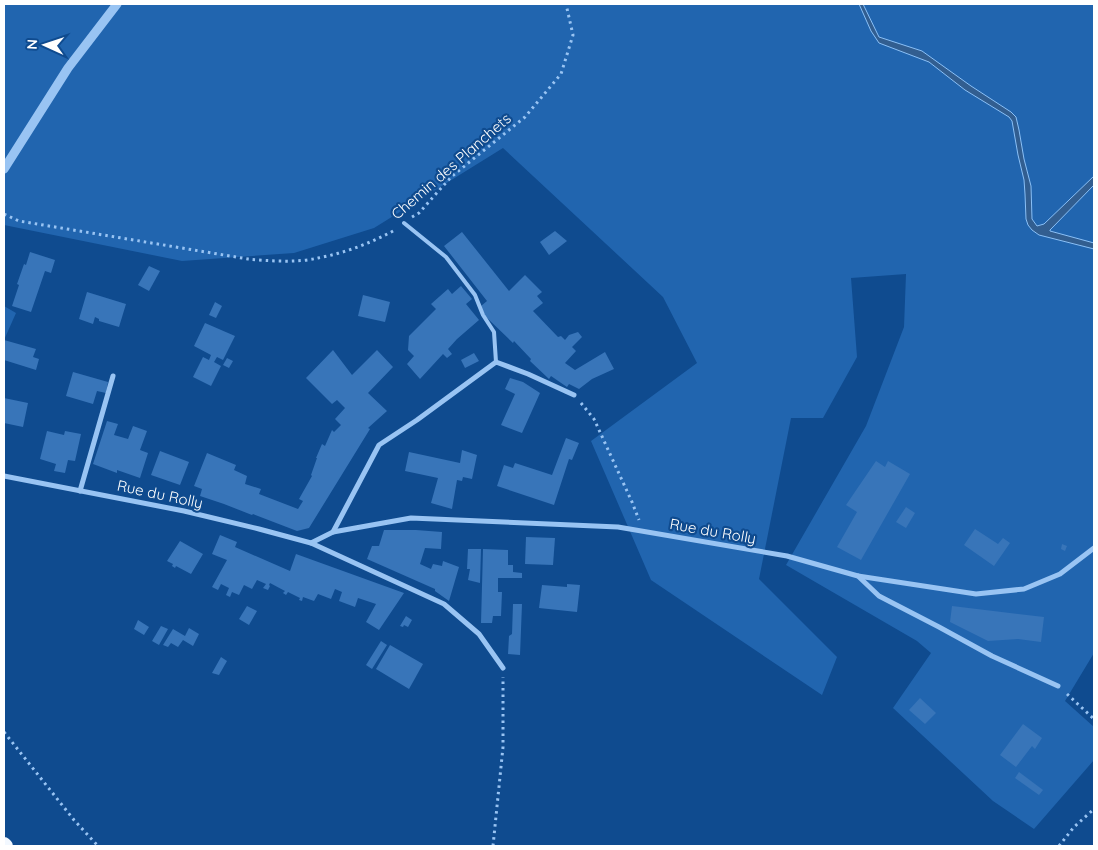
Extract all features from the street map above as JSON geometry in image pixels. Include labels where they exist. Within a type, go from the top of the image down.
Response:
[{"type":"street","points":[[4,169],[68,68],[117,4]]},
{"type":"street","points":[[333,532],[379,445],[417,420],[496,362],[574,395]]},
{"type":"street","points":[[80,491],[113,376]]},
{"type":"street","name":"Rue du Rolly","points":[[4,476],[184,511],[311,543],[444,604],[479,634],[503,668]]},
{"type":"street","name":"Rue du Rolly","points":[[311,543],[333,532],[411,518],[618,527],[787,556],[858,576],[879,596],[992,656],[1058,686]]},
{"type":"street","points":[[858,576],[976,594],[1024,589],[1060,574],[1094,548]]},
{"type":"lane","points":[[404,223],[446,257],[475,295],[483,315],[494,332],[496,362]]},
{"type":"path","name":"Chemin des Planchets","points":[[4,214],[19,220],[274,262],[317,259],[357,248],[394,230],[419,213],[451,177],[525,117],[561,74],[573,36],[566,4]]},
{"type":"path","points":[[574,395],[594,419],[632,502],[643,531]]},
{"type":"path","points":[[493,846],[503,747],[503,668]]},
{"type":"path","points":[[1058,686],[1094,718]]},
{"type":"path","points":[[4,732],[74,820],[98,846]]},
{"type":"path","points":[[1059,846],[1074,827],[1094,809]]},
{"type":"shaded area","points":[[4,4],[1094,4],[1094,653],[1065,701],[1094,727],[1094,760],[1034,829],[993,801],[893,708],[931,653],[917,641],[786,565],[866,426],[904,327],[906,274],[851,278],[857,357],[823,418],[791,418],[759,579],[837,657],[822,695],[651,580],[591,441],[697,363],[663,297],[503,148],[374,228],[294,253],[182,261],[4,225]]},
{"type":"shaded area","points":[[859,4],[863,4],[879,37],[922,51],[1016,117],[1031,186],[1032,219],[1037,226],[1044,224],[1094,176],[1094,185],[1050,231],[1094,243],[1094,249],[1039,235],[1032,230],[1026,219],[1024,180],[1012,121],[1009,117],[965,90],[929,62],[879,43],[871,31]]},
{"type":"shaded area","points":[[4,306],[16,313],[4,340]]},
{"type":"building","points":[[555,231],[567,241],[549,255],[540,242]]},
{"type":"building","points":[[462,232],[509,291],[525,275],[542,292],[537,296],[543,303],[533,311],[558,337],[561,336],[565,340],[569,335],[578,332],[582,337],[572,347],[576,351],[565,363],[575,370],[605,352],[614,369],[592,379],[579,389],[569,384],[567,387],[551,376],[549,379],[530,361],[531,359],[514,341],[513,343],[485,316],[481,306],[487,301],[444,246]]},
{"type":"building","points":[[30,252],[55,260],[51,273],[45,271],[31,312],[12,306],[19,285],[17,284]]},
{"type":"building","points":[[149,266],[160,271],[149,291],[138,285]]},
{"type":"building","points":[[461,286],[472,299],[466,304],[479,320],[448,349],[452,354],[447,358],[443,354],[420,379],[407,364],[414,356],[408,350],[409,336],[436,309],[431,304],[448,289],[452,294]]},
{"type":"building","points":[[87,292],[126,304],[119,327],[99,321],[95,317],[93,324],[79,319]]},
{"type":"building","points":[[363,295],[390,302],[385,322],[358,316]]},
{"type":"building","points":[[215,302],[222,306],[216,318],[209,315]]},
{"type":"building","points":[[205,323],[235,336],[223,360],[217,357],[214,362],[221,366],[211,386],[193,377],[203,357],[209,360],[211,355],[194,346]]},
{"type":"building","points":[[4,340],[36,349],[33,357],[39,359],[36,370],[4,360]]},
{"type":"building","points":[[333,350],[352,375],[377,350],[393,367],[368,393],[387,411],[368,428],[370,429],[309,528],[297,531],[200,496],[202,489],[194,486],[207,453],[236,465],[234,470],[247,476],[245,484],[261,489],[259,494],[298,509],[303,501],[299,499],[312,476],[316,458],[322,444],[325,446],[332,430],[334,432],[341,425],[335,419],[345,408],[337,400],[332,404],[306,378]]},
{"type":"building","points":[[474,353],[479,361],[465,368],[461,360]]},
{"type":"building","points":[[227,358],[233,361],[229,368],[223,365]]},
{"type":"building","points":[[73,372],[108,382],[106,393],[97,391],[93,404],[66,396]]},
{"type":"building","points":[[510,378],[523,382],[540,393],[522,433],[501,425],[515,394],[505,389]]},
{"type":"building","points":[[4,398],[28,403],[23,427],[4,423]]},
{"type":"building","points":[[107,421],[118,424],[114,435],[128,439],[133,426],[147,431],[140,450],[148,453],[140,478],[117,470],[117,473],[93,464]]},
{"type":"building","points":[[47,431],[64,435],[65,431],[81,434],[75,461],[68,460],[65,473],[54,471],[56,464],[40,459]]},
{"type":"building","points":[[566,438],[579,443],[572,460],[569,459],[554,505],[497,486],[504,465],[513,468],[515,463],[552,475]]},
{"type":"building","points":[[462,450],[477,455],[472,479],[463,477],[462,481],[457,480],[452,509],[431,503],[438,478],[405,471],[409,452],[460,463]]},
{"type":"building","points":[[160,451],[189,462],[180,485],[151,475]]},
{"type":"building","points":[[876,461],[885,467],[888,461],[910,474],[861,560],[837,547],[857,512],[846,505]]},
{"type":"building","points":[[906,507],[915,513],[906,528],[896,522]]},
{"type":"building","points":[[975,529],[998,544],[1003,538],[1010,543],[994,566],[964,545]]},
{"type":"building","points":[[384,530],[442,532],[441,549],[425,548],[420,564],[431,569],[433,564],[442,566],[443,561],[459,567],[449,601],[435,591],[435,589],[367,559],[372,546],[379,546]]},
{"type":"building","points":[[220,535],[237,542],[235,547],[290,571],[296,554],[404,593],[379,630],[366,622],[376,604],[358,598],[355,607],[339,601],[342,592],[335,589],[331,599],[318,594],[314,601],[303,597],[302,601],[288,592],[286,595],[283,593],[285,591],[270,583],[268,590],[263,588],[266,584],[257,580],[252,589],[244,585],[239,595],[232,592],[230,597],[226,595],[229,588],[221,584],[218,590],[212,587],[227,560],[212,554]]},
{"type":"building","points":[[526,537],[555,538],[553,565],[525,564]]},
{"type":"building","points":[[180,541],[203,554],[191,574],[176,566],[175,568],[172,566],[173,564],[167,561]]},
{"type":"building","points":[[1062,544],[1067,546],[1065,551],[1061,549]]},
{"type":"building","points":[[468,549],[481,549],[480,583],[468,580],[470,569],[467,569]]},
{"type":"building","points":[[483,549],[508,550],[508,565],[513,565],[513,572],[522,573],[522,578],[498,578],[498,592],[502,592],[501,616],[493,616],[492,623],[481,623]]},
{"type":"building","points":[[567,584],[580,585],[577,612],[539,608],[542,585],[567,587]]},
{"type":"building","points":[[513,604],[522,604],[520,655],[508,654],[509,636],[512,634]]},
{"type":"building","points":[[247,606],[257,611],[249,625],[239,619]]},
{"type":"building","points":[[952,606],[1044,617],[1041,642],[1018,639],[988,641],[950,622]]},
{"type":"building","points":[[406,616],[412,620],[408,627],[400,626]]},
{"type":"building","points":[[138,620],[149,627],[144,635],[134,629]]},
{"type":"building","points":[[161,626],[168,629],[159,645],[152,641]]},
{"type":"building","points":[[189,628],[199,634],[193,646],[183,640],[178,647],[171,643],[168,647],[163,645],[173,629],[185,636]]},
{"type":"building","points":[[381,641],[387,645],[372,669],[366,665]]},
{"type":"building","points":[[390,645],[423,664],[409,689],[376,669]]},
{"type":"building","points":[[221,657],[227,661],[219,675],[212,673]]},
{"type":"building","points":[[920,698],[936,713],[925,724],[909,710]]},
{"type":"building","points":[[1023,724],[1042,738],[1035,749],[1032,746],[1016,767],[1000,755]]},
{"type":"building","points":[[1019,772],[1043,790],[1039,795],[1015,778]]}]
